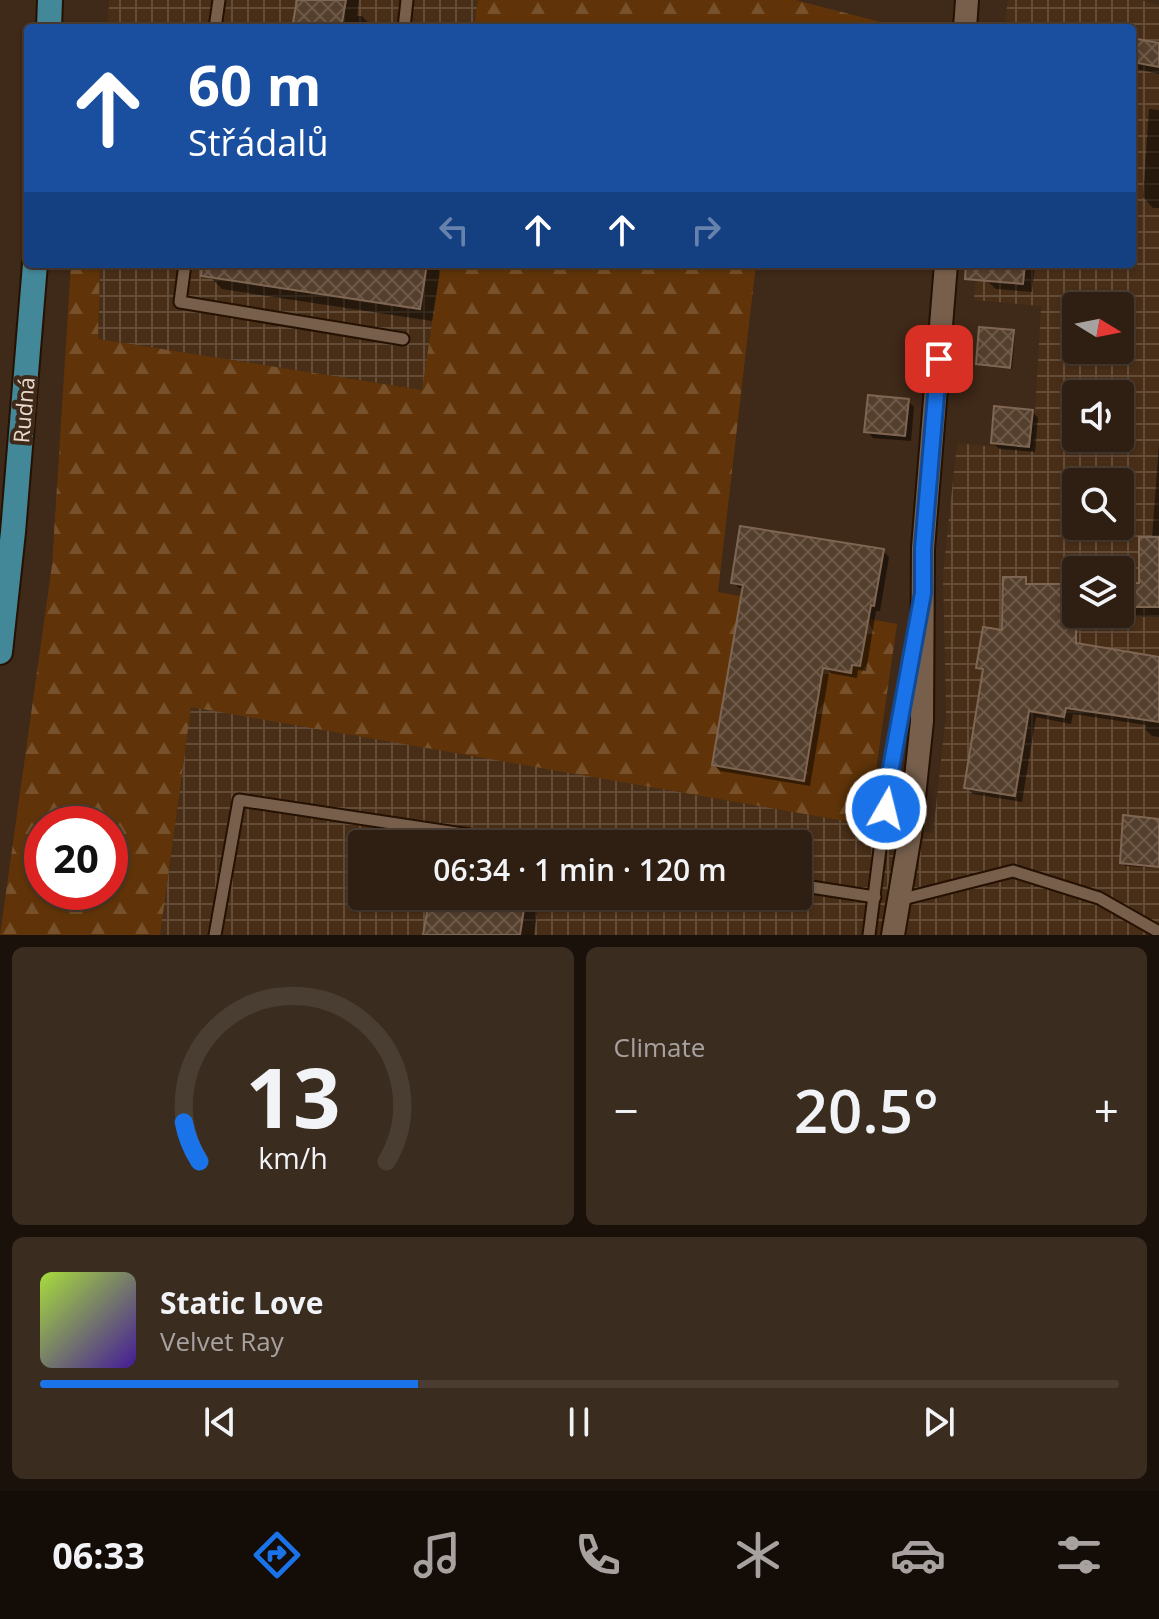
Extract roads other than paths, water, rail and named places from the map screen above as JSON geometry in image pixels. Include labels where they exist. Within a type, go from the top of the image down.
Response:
[{"type":"main road","points":[[49,24],[50,0]]},
{"type":"main road","name":"Rudná","points":[[0,652],[35,268]]},
{"type":"street","points":[[965,24],[967,0]]},
{"type":"street","points":[[893,935],[910,835],[922,721],[923,548],[946,268]]},
{"type":"lane","points":[[216,24],[219,0]]},
{"type":"lane","points":[[404,24],[407,0]]},
{"type":"lane","points":[[184,268],[180,302],[403,339]]},
{"type":"lane","points":[[869,935],[889,779],[923,593]]},
{"type":"lane","points":[[215,935],[239,800],[437,830]]},
{"type":"lane","points":[[899,900],[1013,871],[1099,898],[1159,932]]},
{"type":"lane","points":[[812,887],[875,897]]}]
